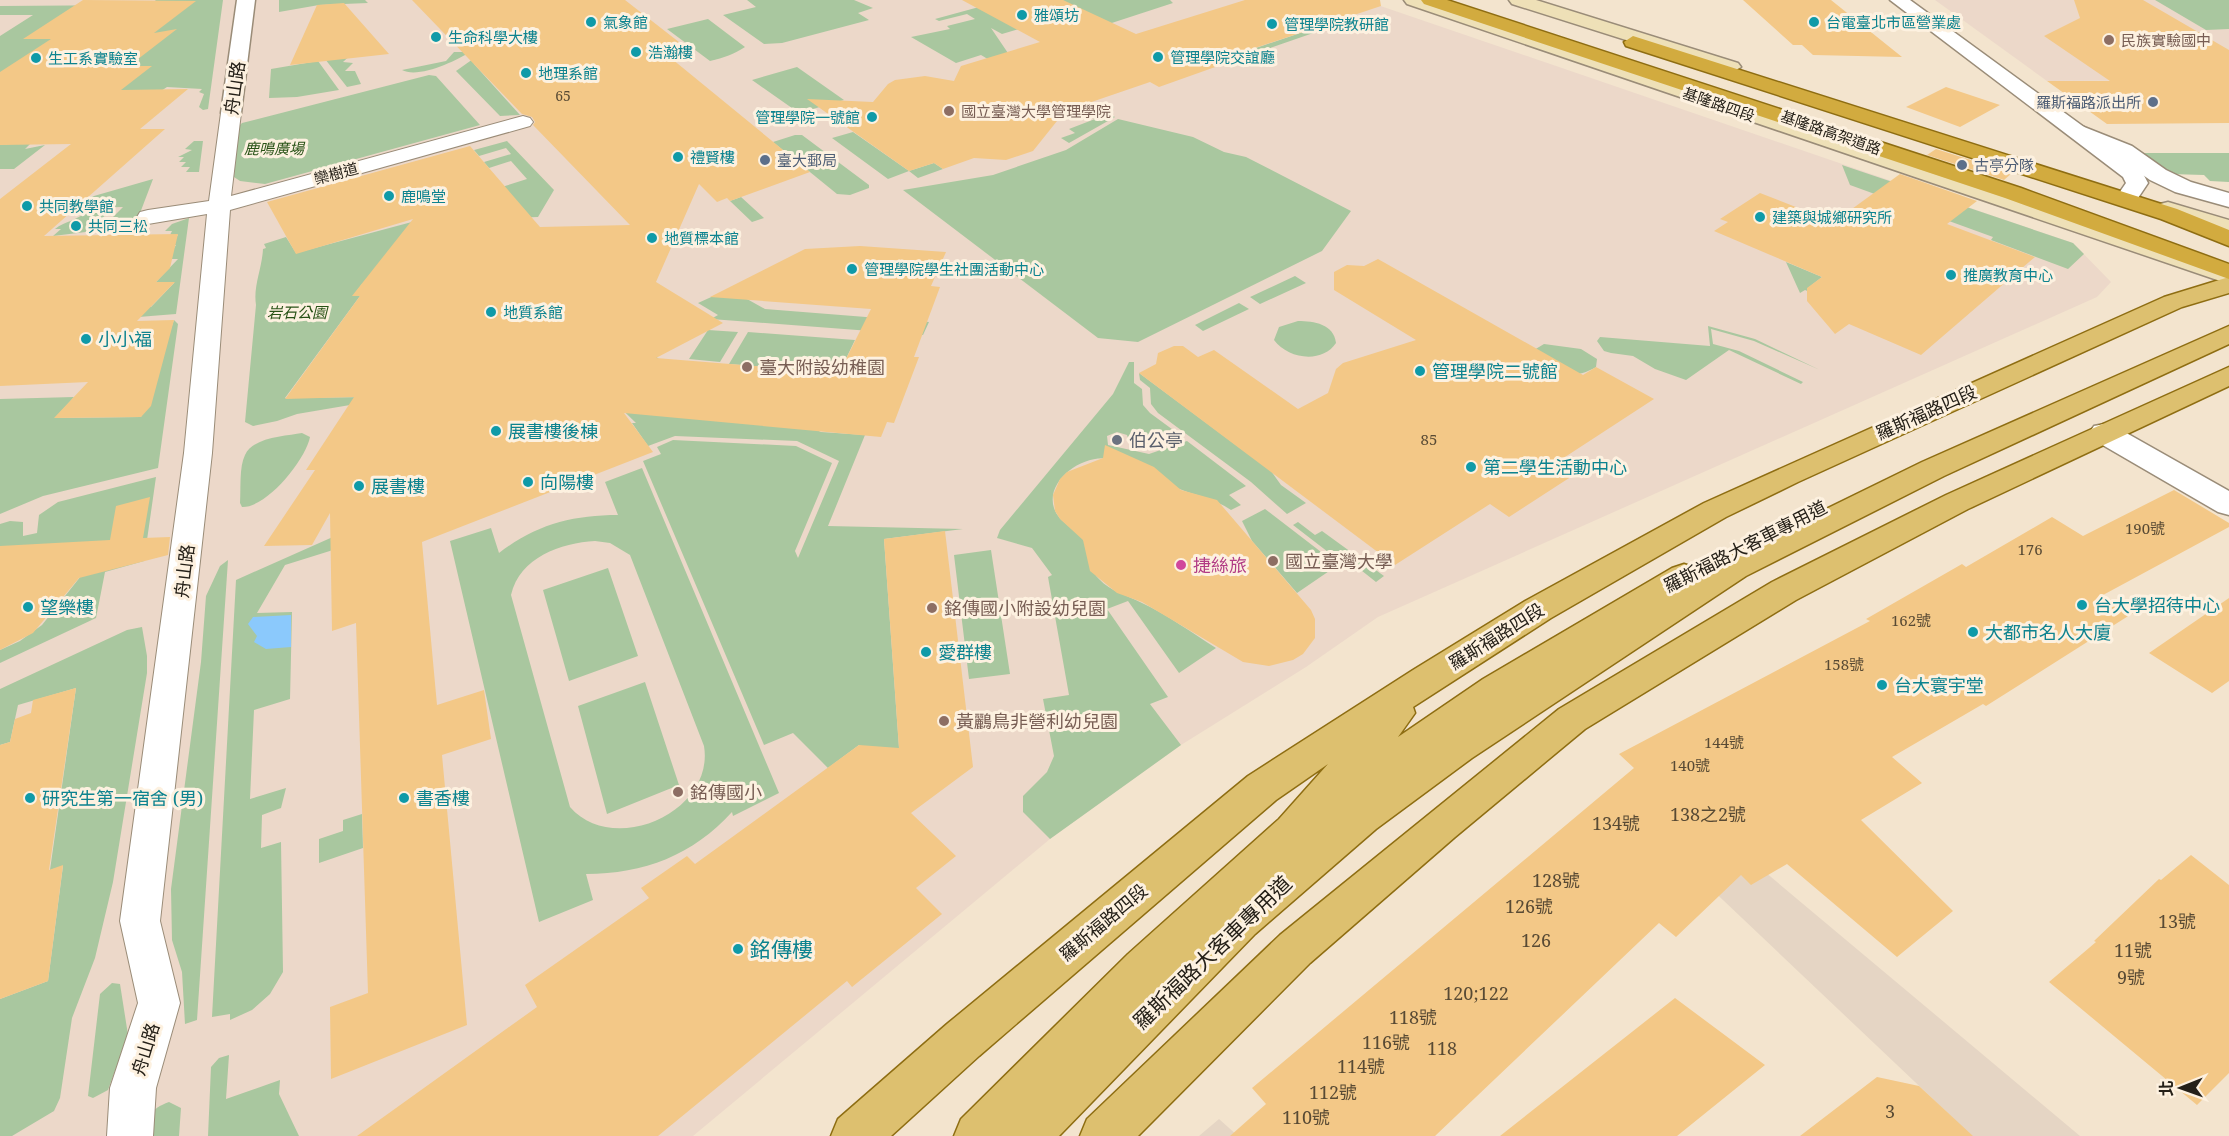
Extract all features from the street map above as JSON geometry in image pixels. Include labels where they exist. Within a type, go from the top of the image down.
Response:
[{"type":"highway","name":"基隆路高架道路","points":[[1430,0],[2033,200],[2229,274]]},
{"type":"highway","points":[[1471,0],[1557,27],[2229,255]]},
{"type":"highway","name":"基隆路高架道路","points":[[1501,0],[2169,214],[2229,238]]},
{"type":"highway","points":[[2033,200],[2080,209],[2229,261]]},
{"type":"main road","name":"基隆路四段","points":[[1413,0],[2229,274]]},
{"type":"main road","points":[[1518,0],[2229,228]]},
{"type":"main road","name":"羅斯福路四段","points":[[855,1136],[963,1040],[1262,788],[1539,609],[1636,553],[1787,475],[2173,302],[2229,285]]},
{"type":"main road","name":"羅斯福路大客車專用道","points":[[1293,831],[1496,689],[1668,585],[1907,463],[2229,322]]},
{"type":"main road","name":"羅斯福路大客車專用道","points":[[1025,1136],[1240,920],[1362,817],[1459,747],[1734,568],[1933,469],[2229,334]]},
{"type":"main road","points":[[1104,1136],[1295,949],[1441,825],[1572,719],[1784,591],[1957,502],[2229,375]]},
{"type":"main road","name":"羅斯福路大客車專用道","points":[[978,1136],[1144,969],[1293,831],[1426,680]]},
{"type":"main road","name":"羅斯福路大客車專用道","points":[[1410,782],[1572,719]]},
{"type":"street","name":"舟山路","points":[[130,1136],[134,1088],[159,1003],[140,921],[198,453],[219,206],[246,0]]},
{"type":"street","points":[[1899,0],[2132,173],[2137,183],[2128,196]]},
{"type":"street","name":"欒樹道","points":[[148,217],[219,206],[523,122]]},
{"type":"street","points":[[2074,129],[2124,151],[2158,175],[2183,187],[2226,199]]},
{"type":"street","points":[[2206,221],[2194,213],[2190,207],[2191,201],[2226,199]]},
{"type":"street","points":[[2104,434],[2229,504]]},
{"type":"shaded area","name":"國立臺灣大學","points":[[0,0],[1363,0],[2073,243],[2111,282],[2097,297],[1378,617],[1306,667],[1181,745],[1050,839],[693,1136],[0,1136]]},
{"type":"shaded area","name":"民族實驗國中","points":[[1935,0],[2229,0],[2229,80],[2047,81]]},
{"type":"shaded area","points":[[1648,774],[2080,1136],[1972,1136],[1610,793]]},
{"type":"shaded area","points":[[1219,1119],[1238,1136],[1199,1136]]},
{"type":"green space","points":[[156,0],[223,0],[208,109],[203,110],[199,107],[204,94],[199,92],[202,89],[167,87],[161,91],[44,93]]},
{"type":"green space","points":[[279,0],[365,0],[368,3],[319,5],[279,12]]},
{"type":"green space","points":[[747,0],[854,0],[873,8],[858,13],[869,20],[782,43],[764,44],[723,15],[756,7]]},
{"type":"green space","points":[[1063,0],[1170,0],[1173,3],[1078,34]]},
{"type":"green space","points":[[2155,0],[2229,0],[2229,29],[2206,30]]},
{"type":"green space","points":[[140,5],[0,73],[0,36],[33,15],[0,15],[0,6]]},
{"type":"green space","points":[[979,7],[1019,29],[1002,34],[991,28],[1012,59],[996,64],[981,55],[956,63],[911,37],[950,29],[947,26],[975,19],[967,14],[939,21],[935,19]]},
{"type":"green space","points":[[708,19],[745,47],[729,56],[710,61],[667,29]]},
{"type":"green space","points":[[1339,20],[1345,22],[1256,53],[1250,50]]},
{"type":"green space","points":[[357,49],[343,62],[353,63],[345,71],[355,71],[361,84],[347,87],[325,59]]},
{"type":"green space","points":[[454,52],[470,52],[427,71],[402,70],[446,61]]},
{"type":"green space","points":[[473,59],[474,64],[520,115],[500,116],[456,71]]},
{"type":"green space","points":[[318,61],[339,90],[297,97],[269,98],[271,69]]},
{"type":"green space","points":[[797,67],[844,100],[799,113],[752,80]]},
{"type":"green space","points":[[1036,73],[1115,117],[1069,143],[1061,138],[1075,133],[1069,129],[1095,119],[1022,78]]},
{"type":"green space","name":"鹿鳴廣場","points":[[429,75],[436,76],[480,125],[265,184],[240,181],[234,177],[239,126],[242,123]]},
{"type":"green space","points":[[1118,119],[1193,137],[1224,152],[1246,157],[1351,211],[1322,251],[1138,342],[1098,338],[903,190],[993,175],[1066,150]]},
{"type":"green space","points":[[853,132],[909,171],[888,179],[832,138]]},
{"type":"green space","points":[[802,135],[869,185],[869,188],[850,195],[837,194],[773,142]]},
{"type":"green space","points":[[194,141],[203,141],[199,172],[186,172],[190,167],[181,167],[186,162],[179,162],[184,157],[178,157],[192,150],[185,149]]},
{"type":"green space","points":[[507,141],[554,190],[538,217],[455,220],[505,186],[527,179],[511,161],[489,168],[484,162],[511,154],[506,148],[479,156],[474,150]]},
{"type":"green space","points":[[32,142],[25,149],[45,145],[14,169],[0,169],[0,145]]},
{"type":"green space","points":[[2140,153],[2229,153],[2229,182],[2210,181],[2204,175],[2170,174]]},
{"type":"green space","points":[[934,163],[943,169],[918,178],[909,171]]},
{"type":"green space","points":[[1842,165],[2073,243],[2084,254],[2068,269],[1991,240],[1993,237],[1850,185]]},
{"type":"green space","points":[[153,179],[137,221],[114,226],[113,217],[123,207],[82,208],[74,215],[52,215],[70,200],[87,198]]},
{"type":"green space","points":[[741,197],[764,218],[752,222],[730,201]]},
{"type":"green space","points":[[86,212],[109,212],[101,219],[102,230],[53,236],[61,229],[55,229]]},
{"type":"green space","points":[[189,218],[176,314],[138,317],[174,283],[156,282],[178,259],[149,259],[171,253],[176,245],[169,245],[178,235],[170,235],[172,231],[165,231],[172,224]]},
{"type":"green space","name":"岩石公園","points":[[423,219],[370,283],[362,284],[353,296],[360,296],[285,398],[373,397],[350,405],[297,414],[253,426],[245,422],[256,291],[263,249],[266,248],[264,244],[286,237],[296,253]]},
{"type":"green space","points":[[1786,262],[1822,277],[1808,288],[1859,313],[1805,290],[1800,293]]},
{"type":"green space","points":[[1295,276],[1306,283],[1260,304],[1250,297]]},
{"type":"green space","points":[[729,289],[765,309],[929,322],[923,335],[711,319],[718,315],[698,303]]},
{"type":"green space","points":[[1239,303],[1249,309],[1203,331],[1195,325]]},
{"type":"green space","points":[[174,320],[178,324],[158,468],[43,496],[0,514],[0,399],[74,397],[55,418],[141,417]]},
{"type":"green space","points":[[1298,321],[1322,325],[1331,332],[1336,343],[1330,350],[1314,356],[1296,355],[1288,351],[1274,340],[1279,327]]},
{"type":"green space","points":[[1708,326],[1755,339],[1820,370],[1754,341],[1711,329],[1713,344],[1739,351],[1803,382],[1801,384],[1729,350],[1686,380],[1655,369],[1633,356],[1604,351],[1597,341],[1600,337],[1710,346]]},
{"type":"green space","points":[[708,330],[738,332],[720,362],[689,359]]},
{"type":"green space","points":[[748,332],[855,340],[839,373],[729,364]]},
{"type":"green space","points":[[1544,344],[1581,349],[1597,359],[1596,367],[1586,372],[1567,375],[1551,370],[1524,356]]},
{"type":"green space","points":[[650,351],[662,362],[821,432],[865,435],[828,526],[963,529],[884,539],[899,748],[881,761],[859,745],[828,768],[793,733],[764,745],[643,461],[661,454],[657,447],[673,440],[796,446],[832,463],[795,551],[798,558],[839,461],[797,441],[675,436],[648,446],[632,423],[636,423],[594,382]]},
{"type":"green space","points":[[1129,362],[1134,362],[1134,383],[1142,389],[1143,405],[1150,413],[1180,435],[1148,444],[1117,432],[1107,436],[1108,445],[1149,454],[1187,441],[1246,486],[1229,495],[1241,505],[1231,510],[1127,464],[1100,458],[1078,464],[1061,479],[1055,488],[1053,498],[1056,513],[1084,541],[1090,564],[1099,579],[1114,590],[1161,613],[1216,648],[1179,673],[1128,601],[1107,609],[1168,697],[1150,704],[1181,745],[1050,839],[1023,812],[1023,796],[1047,772],[1054,756],[1043,699],[1069,695],[1048,577],[1052,575],[1032,548],[997,538],[1000,530],[1113,394]]},
{"type":"green space","points":[[1139,373],[1271,471],[1281,485],[1306,503],[1287,514],[1251,482],[1158,413],[1151,404],[1150,388],[1140,380]]},
{"type":"green space","points":[[302,433],[310,437],[307,446],[284,481],[263,500],[242,507],[240,503],[241,472],[243,460],[249,449],[270,438]]},
{"type":"green space","points":[[642,468],[779,793],[733,816],[732,812],[701,840],[666,859],[628,870],[586,874],[593,900],[539,922],[450,541],[491,528],[499,553],[526,535],[555,524],[585,517],[618,515],[605,482]],"holes":[[[582,542],[610,543],[630,555],[704,746],[703,770],[694,790],[678,807],[657,820],[634,827],[611,828],[589,821],[570,807],[511,595],[523,571],[544,554]]]},
{"type":"green space","points":[[156,477],[144,561],[105,572],[96,618],[0,663],[0,650],[20,641],[42,625],[104,547],[0,546],[0,524],[10,521],[23,522],[23,536],[37,533],[39,515],[58,502]]},
{"type":"green space","points":[[1265,509],[1338,565],[1297,593],[1252,541],[1242,521]]},
{"type":"green space","points":[[1298,522],[1315,535],[1322,531],[1384,576],[1376,582],[1347,559],[1341,562],[1293,525]]},
{"type":"green space","points":[[344,532],[349,545],[285,565],[257,613],[292,612],[290,699],[254,710],[250,799],[286,788],[281,808],[262,815],[261,848],[281,842],[283,972],[270,994],[252,1010],[230,1020],[230,1014],[212,1017],[236,580]]},
{"type":"green space","points":[[991,550],[1010,674],[969,679],[954,555]]},
{"type":"green space","points":[[228,560],[197,1020],[185,1024],[182,972],[172,940],[171,889],[201,662],[206,596],[220,566]]},
{"type":"green space","points":[[608,568],[638,656],[569,681],[543,590]]},
{"type":"green space","points":[[142,627],[147,656],[147,673],[113,882],[95,958],[72,1018],[60,1098],[54,1111],[12,1136],[0,1136],[0,999],[48,981],[63,866],[50,870],[76,688],[18,705],[10,742],[0,745],[0,689],[127,630]]},
{"type":"green space","points":[[645,682],[679,785],[607,814],[578,706]]},
{"type":"green space","points":[[362,814],[363,848],[319,863],[319,839],[343,831],[343,820]]},
{"type":"green space","points":[[112,983],[120,984],[128,1035],[108,1090],[93,1098],[88,1096],[100,994]]},
{"type":"green space","points":[[229,1055],[226,1099],[280,1080],[279,1094],[299,1136],[208,1136],[211,1067],[219,1058]]},
{"type":"green space","points":[[169,1102],[181,1108],[179,1136],[143,1136],[153,1111]]},
{"type":"water","points":[[291,615],[291,647],[266,649],[254,642],[257,636],[248,624],[253,617]]},
{"type":"building","points":[[83,0],[196,1],[154,33],[177,29],[129,66],[152,66],[121,90],[188,89],[140,129],[165,129],[44,236],[178,234],[170,268],[156,282],[175,282],[137,321],[174,320],[151,406],[141,417],[54,418],[88,382],[0,386],[0,199],[71,144],[0,145],[0,72],[51,39],[23,39]]},
{"type":"building","points":[[412,0],[625,0],[693,53],[672,59],[810,172],[730,201],[727,198],[717,202],[699,184],[656,282],[723,323],[656,358],[839,373],[871,309],[710,297],[805,249],[860,246],[946,252],[931,286],[940,287],[914,357],[919,357],[894,423],[887,422],[881,437],[624,413],[653,452],[422,542],[437,705],[484,690],[491,739],[442,755],[467,1025],[331,1079],[330,1007],[368,993],[356,623],[332,631],[330,513],[312,545],[264,546],[315,470],[306,470],[354,397],[285,399],[360,296],[352,296],[413,219],[296,254],[267,202],[470,146],[540,227],[630,225],[533,125],[535,122],[532,117],[522,114]]},
{"type":"building","points":[[962,0],[1063,0],[1136,34],[1245,0],[1380,0],[1381,6],[1243,52],[1249,55],[1159,87],[1150,82],[1071,109],[1079,114],[1057,121],[1033,151],[1006,160],[974,158],[943,169],[934,163],[909,171],[807,99],[873,102],[888,84],[895,80],[925,76],[954,81],[961,66],[1040,42]]},
{"type":"building","name":"台電臺北市區營業處","points":[[1743,0],[1831,0],[1902,57],[1813,55],[1802,45],[1793,45]]},
{"type":"building","points":[[2074,0],[2143,0],[2229,50],[2229,123],[2107,124],[2047,81],[2110,81],[2044,36],[2080,18]]},
{"type":"building","points":[[344,3],[389,54],[290,65],[317,5]]},
{"type":"building","points":[[1946,87],[2000,105],[1960,127],[1906,107]]},
{"type":"building","points":[[1936,149],[2012,173],[2004,180],[1927,155]]},
{"type":"building","name":"推廣教育中心","points":[[1900,174],[1977,201],[1947,224],[2035,257],[1921,355],[1849,324],[1835,334],[1807,301],[1807,288],[1822,277],[1714,231],[1728,222],[1720,219],[1760,193],[1834,222]]},
{"type":"building","points":[[1378,259],[1583,375],[1596,367],[1654,399],[1565,457],[1583,469],[1509,517],[1490,504],[1395,565],[1139,373],[1156,364],[1158,353],[1174,346],[1183,346],[1198,357],[1214,350],[1298,409],[1328,393],[1336,369],[1343,363],[1416,340],[1334,290],[1334,272],[1347,265],[1364,266]]},
{"type":"building","name":"捷絲旅","points":[[1105,445],[1154,467],[1181,490],[1217,500],[1311,610],[1315,619],[1315,638],[1303,654],[1293,660],[1269,666],[1243,662],[1142,602],[1117,593],[1090,571],[1083,540],[1060,519],[1055,511],[1053,495],[1060,479],[1067,472],[1103,458]]},
{"type":"building","points":[[2174,490],[2229,523],[2229,527],[2103,595],[2133,613],[1986,706],[1983,704],[1892,757],[1922,783],[1861,820],[1953,911],[1897,957],[1787,864],[1751,885],[1741,875],[1676,937],[1659,923],[1435,1136],[1230,1136],[1266,1104],[1252,1088],[1634,768],[1619,754],[1870,621],[1866,619],[1962,564],[1966,567],[2052,517],[2083,536]]},
{"type":"building","points":[[150,497],[143,538],[170,537],[168,555],[79,578],[33,633],[0,650],[0,546],[110,540],[116,506]]},
{"type":"building","name":"銘傳樓","points":[[945,531],[973,767],[911,813],[956,856],[916,888],[942,914],[852,987],[847,981],[658,1136],[357,1136],[537,1007],[525,985],[649,898],[641,888],[687,856],[695,864],[859,745],[899,748],[884,539]]},
{"type":"building","points":[[2229,598],[2229,681],[2212,693],[2149,653]]},
{"type":"building","name":"研究生第一宿舍 (男)","points":[[76,688],[49,870],[63,865],[48,981],[0,999],[0,745],[10,742],[15,719],[31,713],[33,700]]},
{"type":"building","points":[[2191,855],[2229,885],[2229,1073],[2197,1105],[2049,982],[2096,942],[2094,941],[2159,879],[2161,880]]},
{"type":"building","points":[[1675,998],[1765,1065],[1677,1136],[1500,1136]]},
{"type":"building","points":[[1877,1077],[1919,1086],[1973,1136],[1800,1136]]},
{"type":"place","name":"雅頌坊","points":[[1022,15]]},
{"type":"place","name":"氣象館","points":[[591,22]]},
{"type":"place","name":"台電臺北市區營業處","points":[[1814,22]]},
{"type":"place","name":"管理學院教研館","points":[[1272,24]]},
{"type":"place","name":"生命科學大樓","points":[[436,37]]},
{"type":"place","name":"民族實驗國中","points":[[2109,40]]},
{"type":"place","name":"浩瀚樓","points":[[636,52]]},
{"type":"place","name":"管理學院交誼廳","points":[[1158,57]]},
{"type":"place","name":"生工系實驗室","points":[[36,58]]},
{"type":"place","name":"地理系館","points":[[526,73]]},
{"type":"place","name":"羅斯福路派出所","points":[[2153,102]]},
{"type":"place","name":"國立臺灣大學管理學院","points":[[949,111]]},
{"type":"place","name":"管理學院一號館","points":[[872,117]]},
{"type":"place","name":"禮賢樓","points":[[678,157]]},
{"type":"place","name":"臺大郵局","points":[[765,160]]},
{"type":"place","name":"古亭分隊","points":[[1962,165]]},
{"type":"place","name":"鹿鳴堂","points":[[389,196]]},
{"type":"place","name":"共同教學館","points":[[27,206]]},
{"type":"place","name":"建築與城鄉研究所","points":[[1760,217]]},
{"type":"place","name":"共同三松","points":[[76,226]]},
{"type":"place","name":"地質標本館","points":[[652,238]]},
{"type":"place","name":"管理學院學生社團活動中心","points":[[852,269]]},
{"type":"place","name":"推廣教育中心","points":[[1951,275]]},
{"type":"place","name":"地質系館","points":[[491,312]]},
{"type":"place","name":"小小福","points":[[86,339]]},
{"type":"place","name":"臺大附設幼稚園","points":[[747,367]]},
{"type":"place","name":"管理學院二號館","points":[[1420,371]]},
{"type":"place","name":"展書樓後棟","points":[[496,431]]},
{"type":"place","name":"伯公亭","points":[[1117,440]]},
{"type":"place","name":"第二學生活動中心","points":[[1471,467]]},
{"type":"place","name":"向陽樓","points":[[528,482]]},
{"type":"place","name":"展書樓","points":[[359,486]]},
{"type":"place","name":"國立臺灣大學","points":[[1273,561]]},
{"type":"place","name":"捷絲旅","points":[[1181,565]]},
{"type":"place","name":"台大學招待中心","points":[[2082,605]]},
{"type":"place","name":"望樂樓","points":[[28,607]]},
{"type":"place","name":"銘傳國小附設幼兒園","points":[[932,608]]},
{"type":"place","name":"大都市名人大廈","points":[[1973,632]]},
{"type":"place","name":"愛群樓","points":[[926,652]]},
{"type":"place","name":"台大寰宇堂","points":[[1882,685]]},
{"type":"place","name":"黃鸝鳥非營利幼兒園","points":[[944,721]]},
{"type":"place","name":"銘傳國小","points":[[678,792]]},
{"type":"place","name":"研究生第一宿舍 (男)","points":[[30,798]]},
{"type":"place","name":"書香樓","points":[[404,798]]},
{"type":"place","name":"銘傳樓","points":[[738,949]]}]
